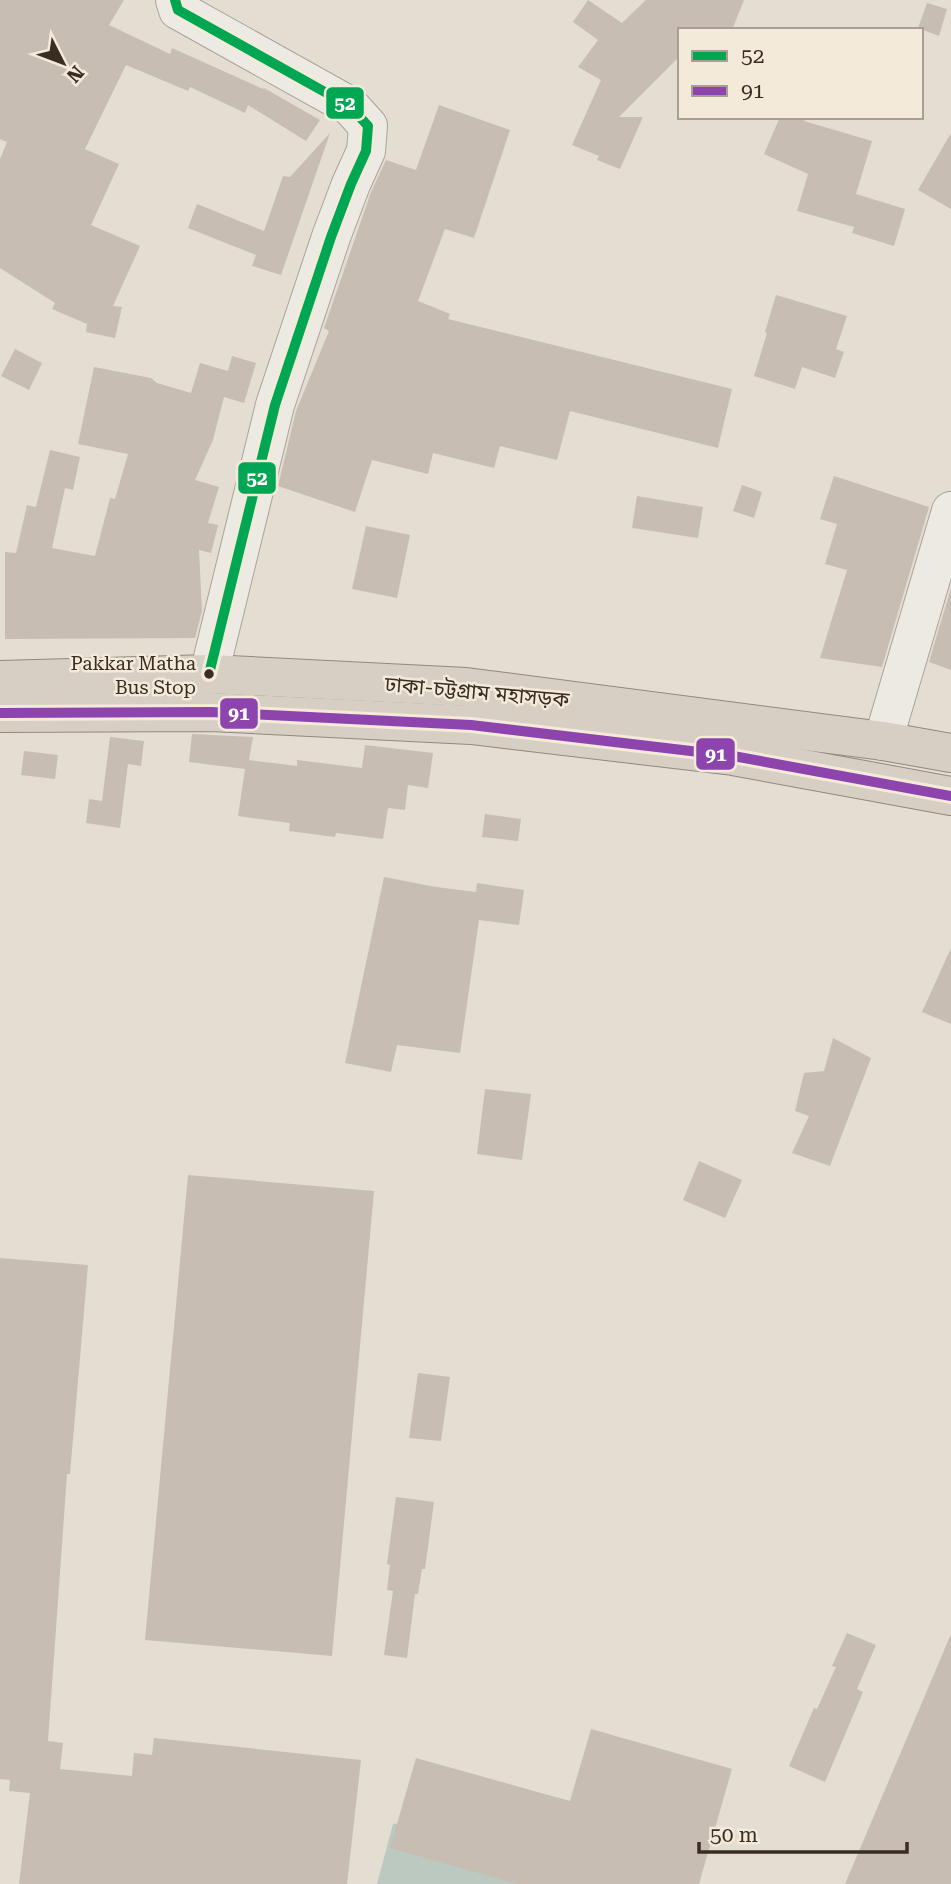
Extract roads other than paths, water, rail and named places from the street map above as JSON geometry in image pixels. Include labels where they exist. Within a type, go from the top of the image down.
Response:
[{"type":"highway","name":"ঢাকা-চট্টগ্রাম মহাসড়ক","points":[[0,680],[209,674],[466,687],[883,741],[951,753]]},
{"type":"highway","name":"ঢাকা-চট্টগ্রাম মহাসড়ক","points":[[0,713],[211,712],[471,725],[733,757],[951,796]]},
{"type":"street","points":[[175,0],[178,10],[350,106],[368,127],[366,151],[331,237],[275,405],[209,674]]},
{"type":"street","points":[[883,741],[951,511]]},
{"type":"place","name":"Pakkar Matha Bus Stop","points":[[209,674]]}]
